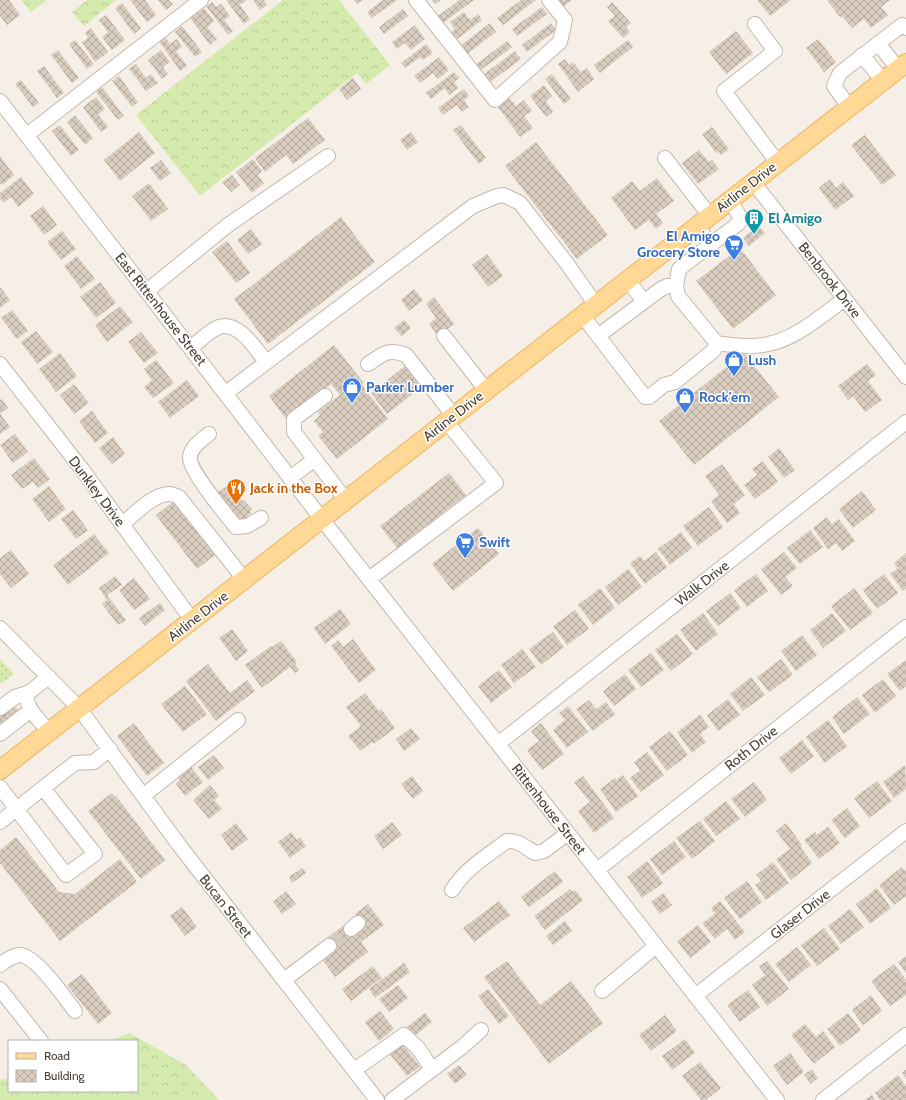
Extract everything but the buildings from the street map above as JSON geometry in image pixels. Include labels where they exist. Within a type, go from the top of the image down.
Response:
[{"type":"main road","name":"Airline Drive","points":[[0,770],[902,66]]},
{"type":"street","points":[[27,134],[201,0]]},
{"type":"street","points":[[416,0],[495,100],[560,42],[565,20],[549,0]]},
{"type":"street","points":[[755,24],[775,51],[724,91],[778,163]]},
{"type":"street","points":[[849,107],[834,86],[840,73],[902,25],[906,28]]},
{"type":"street","points":[[878,44],[902,66]]},
{"type":"street","points":[[862,55],[882,81]]},
{"type":"street","name":"East Rittenhouse Street","points":[[0,101],[27,134],[321,518]]},
{"type":"street","points":[[147,291],[228,226],[328,156]]},
{"type":"street","points":[[665,158],[703,221],[711,245]]},
{"type":"street","name":"Benbrook Drive","points":[[754,182],[906,377]]},
{"type":"street","points":[[226,393],[473,206],[497,196],[504,195],[520,203],[568,264],[589,310],[598,336],[645,397],[649,397],[664,385],[675,382],[713,351],[716,346],[678,296],[676,286],[679,269],[739,223],[740,217],[730,200]]},
{"type":"street","points":[[670,247],[685,265]]},
{"type":"street","points":[[627,280],[644,301]]},
{"type":"street","points":[[598,336],[660,288],[676,286]]},
{"type":"street","points":[[715,343],[747,346],[768,344],[795,334],[845,299]]},
{"type":"street","points":[[191,348],[220,326],[232,327],[244,335],[266,362]]},
{"type":"street","points":[[444,336],[486,390]]},
{"type":"street","points":[[368,364],[388,352],[396,351],[406,355],[496,483],[369,579]]},
{"type":"street","name":"Dunkley Drive","points":[[0,364],[81,468],[192,620]]},
{"type":"street","points":[[325,396],[294,419],[294,432],[346,499]]},
{"type":"street","name":"Walk Drive","points":[[498,744],[906,422]]},
{"type":"street","points":[[209,434],[193,449],[189,458],[191,467],[236,527],[247,526],[261,518]]},
{"type":"street","points":[[290,478],[315,459]]},
{"type":"street","points":[[122,525],[148,502],[156,497],[169,494],[179,497],[244,579]]},
{"type":"street","name":"Rittenhouse Street","points":[[321,518],[777,1100]]},
{"type":"street","name":"Roth Drive","points":[[597,870],[906,627]]},
{"type":"street","name":"Bucan Street","points":[[0,628],[79,708],[179,845],[377,1100]]},
{"type":"street","points":[[0,708],[15,697],[28,693],[49,677]]},
{"type":"street","points":[[28,693],[26,701],[31,710],[49,732]]},
{"type":"street","points":[[0,734],[31,710]]},
{"type":"street","points":[[143,796],[238,720]]},
{"type":"street","points":[[0,822],[75,763],[94,762],[110,749]]},
{"type":"street","points":[[0,787],[66,875],[95,854],[43,788]]},
{"type":"street","name":"Glaser Drive","points":[[695,996],[906,832]]},
{"type":"street","points":[[452,890],[465,874],[507,841],[512,840],[520,843],[535,853],[544,851],[568,833]]},
{"type":"street","points":[[284,980],[329,946]]},
{"type":"street","points":[[602,991],[656,946]]},
{"type":"street","points":[[0,965],[7,960],[20,955],[36,963],[75,1011]]},
{"type":"street","points":[[0,989],[40,1040]]},
{"type":"street","points":[[392,1100],[482,1030]]},
{"type":"street","points":[[354,1070],[404,1035],[418,1048],[432,1069]]},
{"type":"street","points":[[823,1100],[906,1035]]},
{"type":"green space","points":[[21,0],[47,0],[31,12]]},
{"type":"green space","points":[[87,0],[116,0],[84,26],[72,12]]},
{"type":"green space","points":[[283,0],[339,0],[390,65],[366,84],[357,73],[200,196],[136,115]]},
{"type":"green space","points":[[0,659],[14,674],[0,684]]},
{"type":"green space","points":[[129,1033],[186,1065],[219,1100],[0,1100],[0,1080],[8,1078],[8,1092],[138,1092],[138,1040],[112,1040]]},
{"type":"tunnel","points":[[329,946],[351,929]]},
{"type":"place","name":"El Amigo","points":[[754,235]]},
{"type":"place","name":"El Amigo Grocery Store","points":[[734,261]]},
{"type":"place","name":"Lush","points":[[734,377]]},
{"type":"place","name":"Parker Lumber","points":[[352,404]]},
{"type":"place","name":"Rock'em","points":[[685,414]]},
{"type":"place","name":"Jack in the Box","points":[[236,505]]},
{"type":"place","name":"Swift","points":[[465,559]]}]
